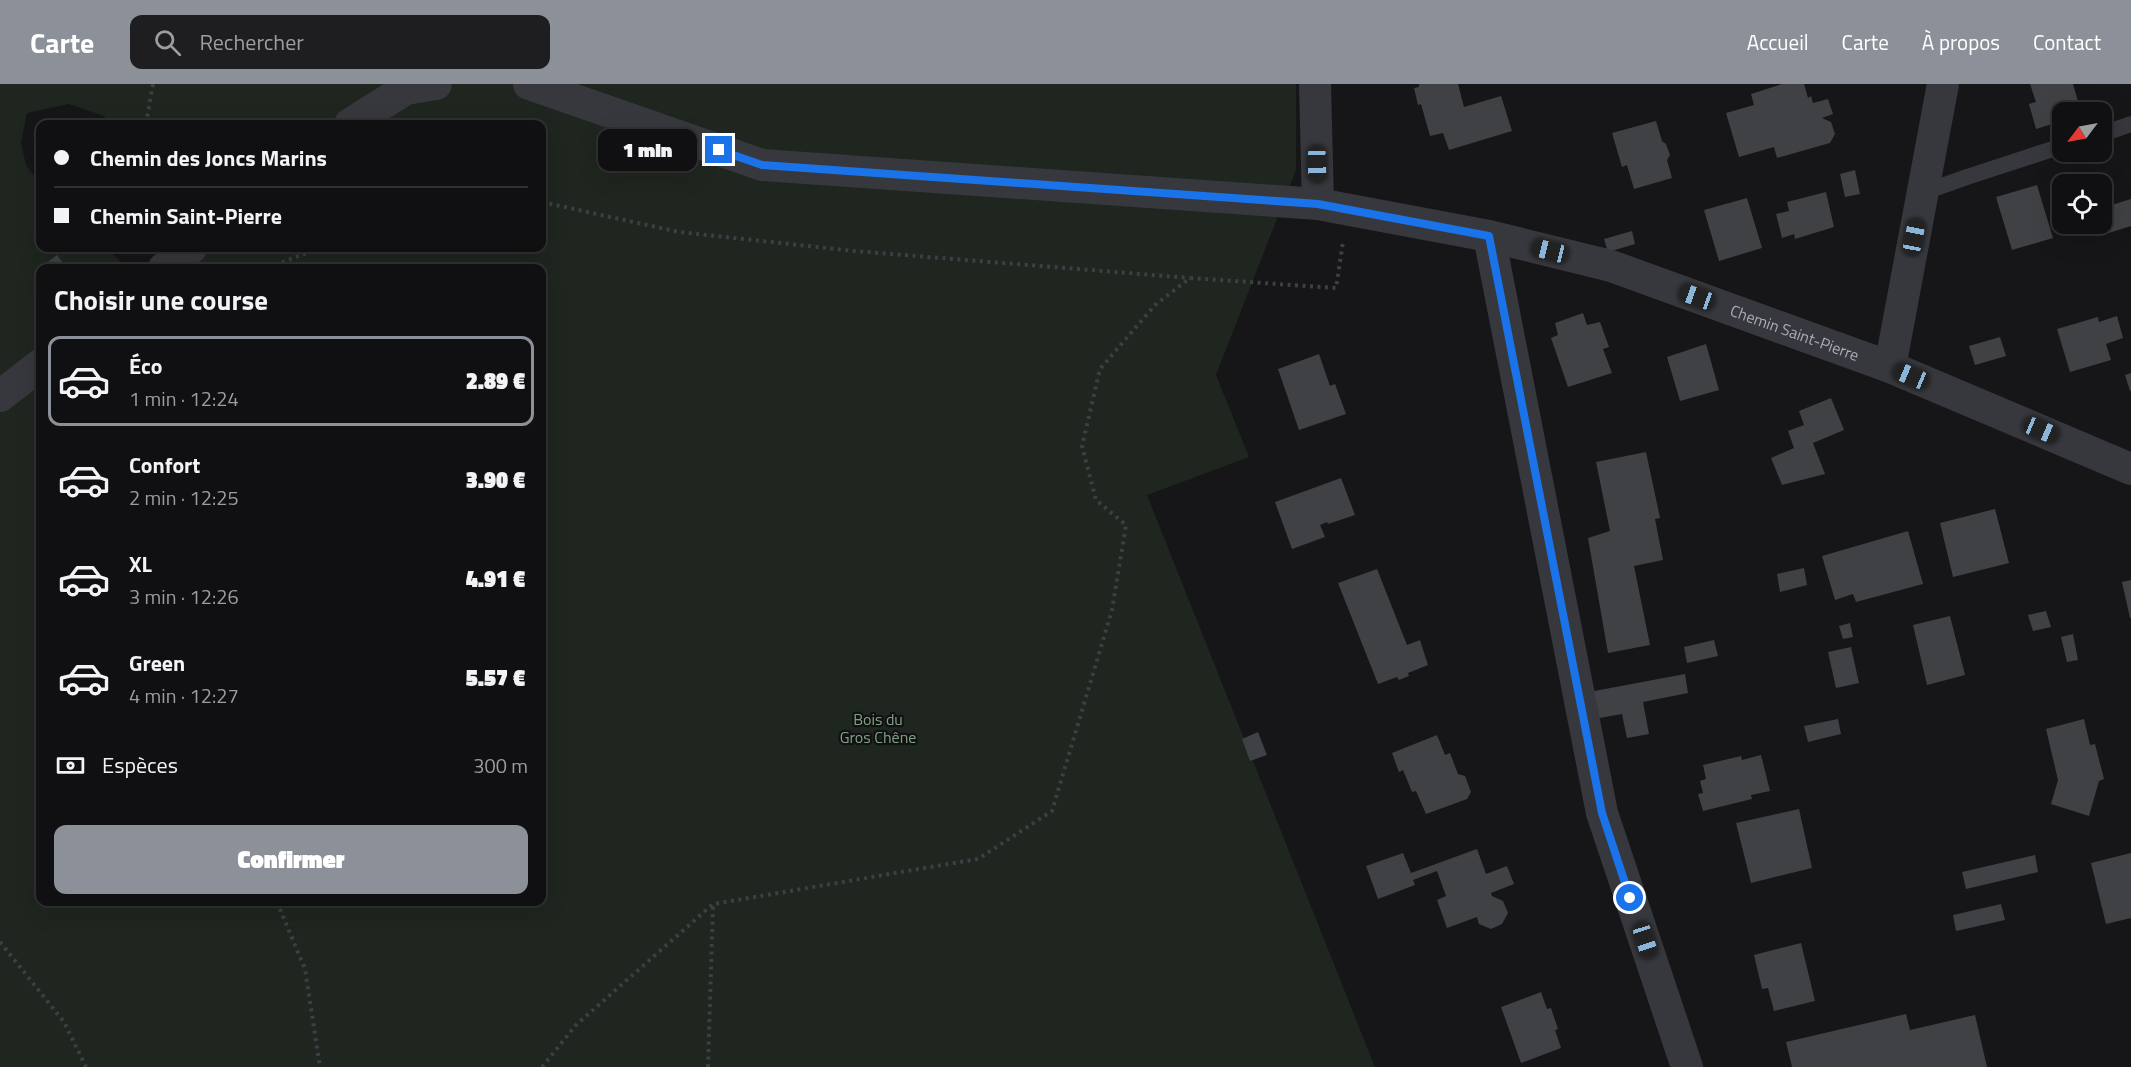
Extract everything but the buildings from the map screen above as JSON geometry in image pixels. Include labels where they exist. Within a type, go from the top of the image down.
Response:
[{"type":"street","points":[[356,120],[406,89],[436,84]]},
{"type":"street","name":"Chemin Saint-Pierre","points":[[529,84],[762,165],[1318,204],[1489,236],[1611,266],[1890,367],[2131,469]]},
{"type":"street","points":[[1315,84],[1318,204]]},
{"type":"street","points":[[1890,367],[1943,84]]},
{"type":"street","points":[[1489,236],[1602,813],[1687,1067]]},
{"type":"street","points":[[170,264],[186,252]]},
{"type":"street","points":[[0,396],[36,368]]},
{"type":"lane","points":[[2112,131],[2131,124]]},
{"type":"lane","points":[[1922,193],[2052,149]]},
{"type":"path","points":[[147,120],[153,84]]},
{"type":"path","points":[[546,203],[679,232],[854,252],[1335,288],[1349,209]]},
{"type":"path","points":[[278,264],[309,252]]},
{"type":"path","points":[[542,1067],[576,1025],[713,904],[978,859],[1052,811],[1112,610],[1126,525],[1096,500],[1082,446],[1100,369],[1155,305],[1190,278]]},
{"type":"path","points":[[708,1067],[713,904]]},
{"type":"path","points":[[279,906],[305,969],[320,1067]]},
{"type":"path","points":[[0,942],[64,1022],[86,1067]]},
{"type":"green space","name":"Bois du Gros Chêne","points":[[0,84],[1296,84],[1296,170],[1216,375],[1249,457],[1147,495],[1375,1067],[0,1067]]},
{"type":"route","points":[[719,150],[762,165],[1318,204],[1489,236],[1602,813],[1630,898]]}]
